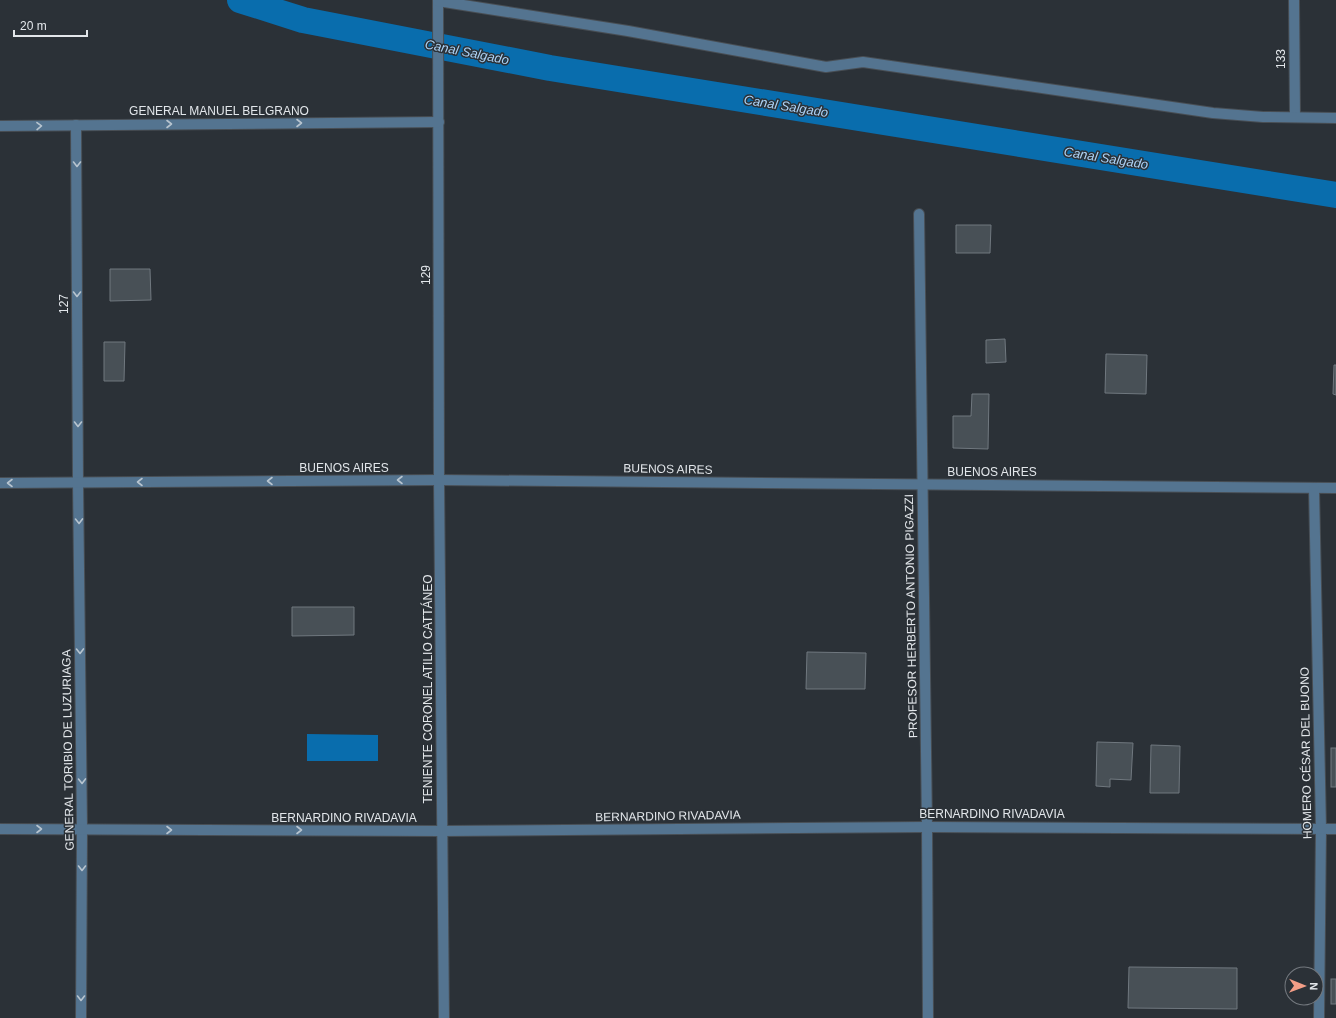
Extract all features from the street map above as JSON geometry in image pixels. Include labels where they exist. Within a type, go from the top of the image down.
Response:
[{"type":"street","points":[[438,0],[628,31],[826,67],[863,62],[1214,113],[1263,117],[1336,118]]},
{"type":"street","name":"129","points":[[438,0],[439,480]]},
{"type":"street","name":"133","points":[[1294,0],[1295,117]]},
{"type":"street","name":"GENERAL MANUEL BELGRANO","points":[[0,126],[439,122]]},
{"type":"street","name":"127","points":[[76,125],[78,482]]},
{"type":"street","name":"PROFESOR HERBERTO ANTONIO PIGAZZI","points":[[919,214],[928,1018]]},
{"type":"street","name":"BUENOS AIRES","points":[[0,483],[439,480],[1336,488]]},
{"type":"street","name":"TENIENTE CORONEL ATILIO CATTÁNEO","points":[[439,480],[444,1018]]},
{"type":"street","name":"GENERAL TORIBIO DE LUZURIAGA","points":[[78,482],[82,829],[81,1018]]},
{"type":"street","name":"HOMERO CÉSAR DEL BUONO","points":[[1314,488],[1321,829],[1319,1018]]},
{"type":"street","name":"BERNARDINO RIVADAVIA","points":[[0,829],[442,831],[927,827],[1336,829]]},
{"type":"water","points":[[307,734],[378,735],[378,761],[307,761]]},
{"type":"building","points":[[956,225],[991,225],[990,253],[956,253]]},
{"type":"building","points":[[110,269],[150,269],[151,300],[110,301]]},
{"type":"building","points":[[1005,339],[1006,362],[986,363],[986,340]]},
{"type":"building","points":[[104,342],[125,342],[124,381],[104,381]]},
{"type":"building","points":[[1106,354],[1147,355],[1146,394],[1105,393]]},
{"type":"building","points":[[1334,365],[1336,365],[1336,395],[1333,394]]},
{"type":"building","points":[[972,394],[989,394],[988,449],[953,448],[953,416],[971,416]]},
{"type":"building","points":[[292,607],[354,607],[354,635],[292,636]]},
{"type":"building","points":[[807,652],[866,653],[865,689],[806,689]]},
{"type":"building","points":[[1097,742],[1133,743],[1131,780],[1110,779],[1110,787],[1096,786]]},
{"type":"building","points":[[1151,745],[1180,746],[1179,793],[1150,793]]},
{"type":"building","points":[[1331,748],[1336,748],[1336,787],[1331,787]]},
{"type":"building","points":[[1129,967],[1237,968],[1237,1009],[1128,1008]]},
{"type":"building","points":[[1331,979],[1336,979],[1336,1004],[1331,1004]]},
{"type":"waterway","name":"Canal Salgado","points":[[240,0],[303,20],[550,68],[1336,195]]}]
